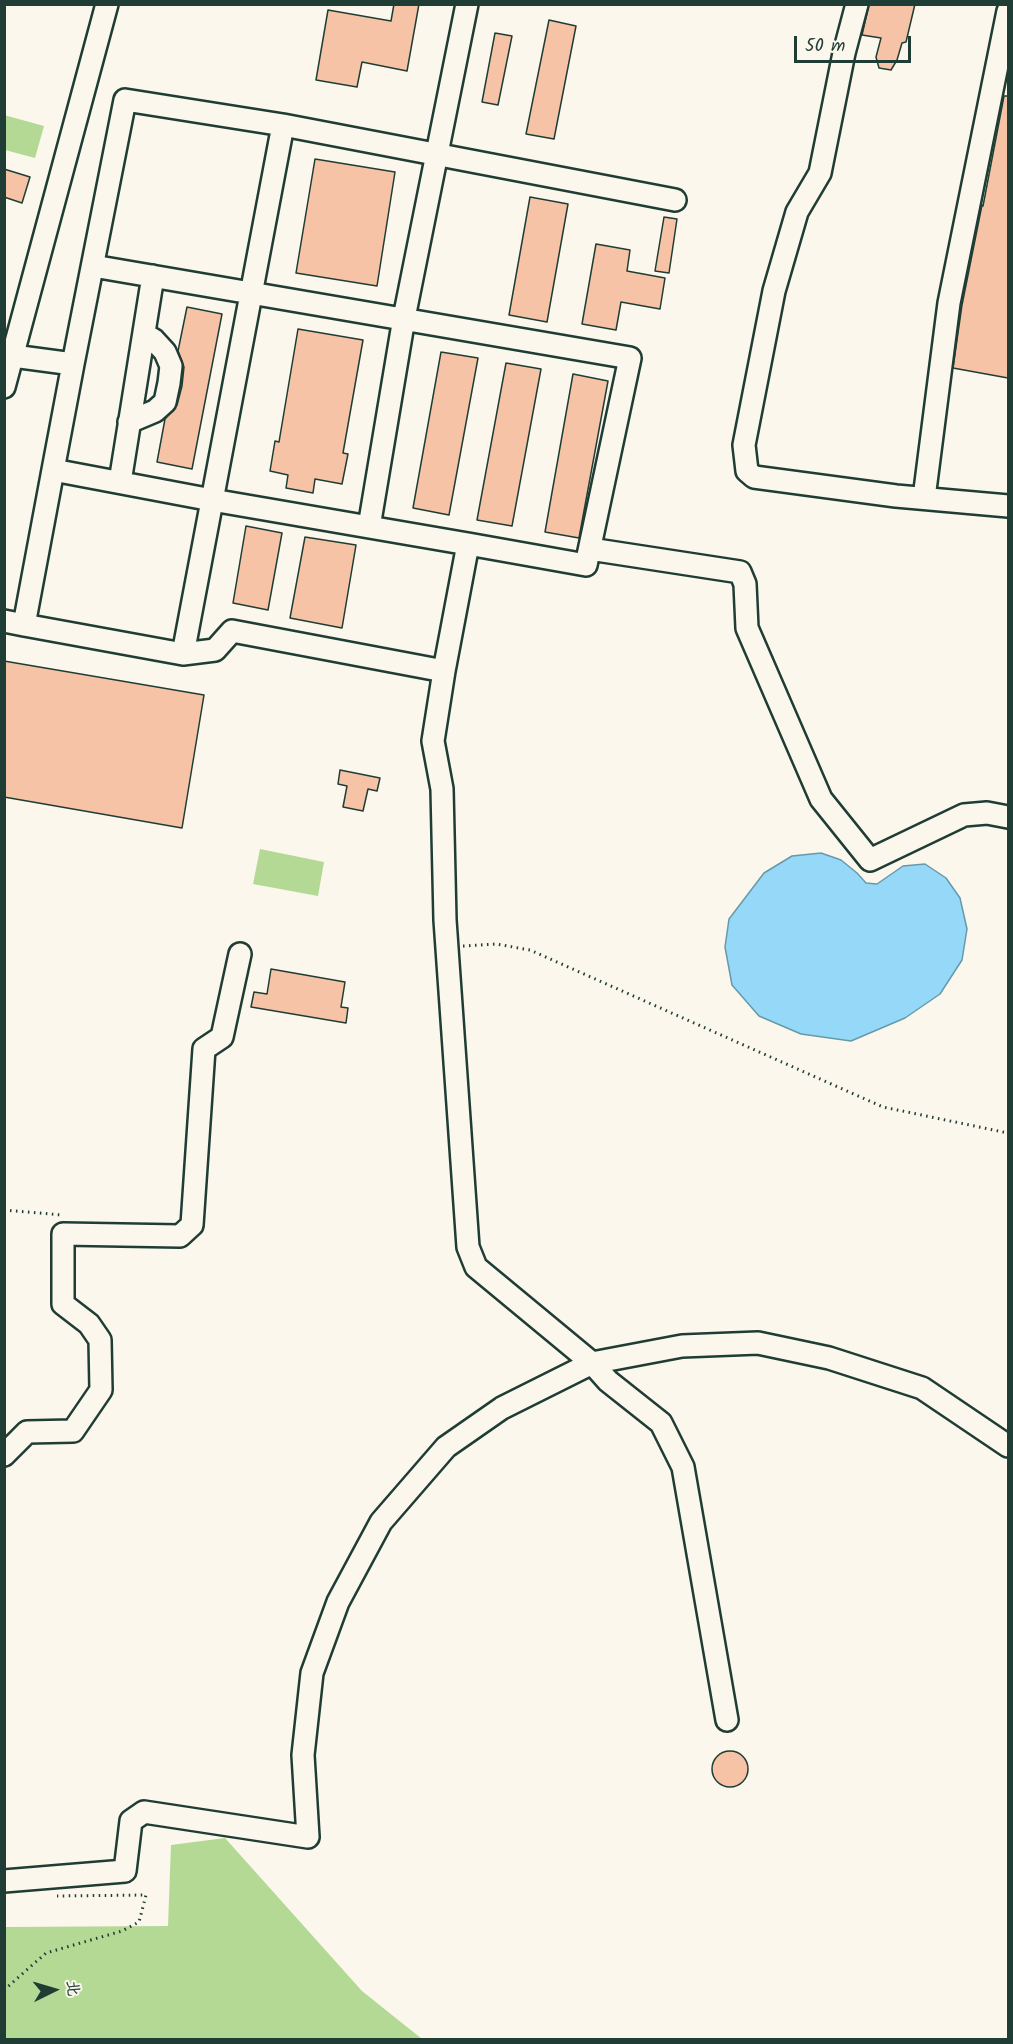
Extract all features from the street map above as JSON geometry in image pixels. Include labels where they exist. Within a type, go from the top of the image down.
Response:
[{"type":"street","points":[[4,387],[107,4]]},
{"type":"street","points":[[369,527],[404,318],[467,4]]},
{"type":"street","points":[[857,4],[844,53],[820,173],[796,212],[774,291],[744,445],[747,471],[754,477],[1008,506]]},
{"type":"street","points":[[924,498],[949,303],[1008,11]]},
{"type":"street","points":[[444,671],[232,631],[215,650],[183,654],[14,623],[53,470],[125,100],[284,125],[675,200]]},
{"type":"street","points":[[183,654],[284,125]]},
{"type":"street","points":[[53,470],[586,565],[630,358],[93,266]]},
{"type":"street","points":[[120,482],[153,276]]},
{"type":"street","points":[[129,422],[155,411],[165,402],[169,383],[171,366],[165,352],[154,340],[144,334]]},
{"type":"street","points":[[13,356],[74,364]]},
{"type":"street","points":[[468,544],[433,741],[442,789],[447,948],[468,1247],[476,1268],[592,1363],[608,1381],[661,1423],[683,1467],[727,1720]]},
{"type":"street","points":[[590,549],[740,572],[745,584],[747,628],[821,799],[870,860],[964,815],[987,813],[1008,817]]},
{"type":"street","points":[[4,1455],[27,1432],[73,1431],[101,1390],[100,1340],[89,1324],[63,1304],[63,1234],[180,1236],[192,1226],[204,1049],[222,1037],[240,954]]},
{"type":"street","points":[[4,1881],[125,1870],[131,1821],[144,1812],[308,1837],[303,1755],[312,1673],[338,1602],[381,1522],[446,1447],[502,1408],[592,1363],[682,1346],[758,1343],[829,1358],[922,1388],[1008,1446]]},
{"type":"path","points":[[447,948],[496,944],[530,950],[883,1107],[1008,1133]]},
{"type":"path","points":[[4,1990],[46,1953],[123,1931],[139,1922],[146,1895],[52,1896]]},
{"type":"green space","points":[[4,115],[44,126],[35,158],[5,150]]},
{"type":"green space","points":[[260,849],[324,862],[318,896],[253,884]]},
{"type":"green space","points":[[225,1838],[362,1991],[422,2039],[5,2039],[5,1927],[168,1926],[171,1845]]},
{"type":"water","points":[[821,853],[841,860],[866,883],[877,884],[903,866],[925,864],[946,878],[960,898],[967,929],[962,960],[940,994],[905,1018],[851,1041],[801,1034],[759,1016],[732,985],[725,947],[729,919],[764,873],[792,856]]},
{"type":"building","points":[[394,4],[419,4],[407,71],[362,62],[357,87],[316,80],[328,10],[391,21]]},
{"type":"building","points":[[869,4],[915,4],[906,42],[902,43],[891,70],[879,68],[876,57],[881,38],[862,35]]},
{"type":"building","points":[[549,20],[576,26],[554,139],[526,134]]},
{"type":"building","points":[[495,33],[512,36],[498,105],[482,102]]},
{"type":"building","points":[[1004,96],[1008,96],[1008,378],[953,368],[962,305]]},
{"type":"building","points":[[315,159],[395,172],[377,286],[296,273]]},
{"type":"building","points":[[4,169],[30,177],[22,203],[4,197]]},
{"type":"building","points":[[530,197],[568,204],[547,322],[509,315]]},
{"type":"building","points":[[664,217],[677,219],[669,273],[655,271]]},
{"type":"building","points":[[596,244],[630,250],[627,271],[665,278],[660,309],[621,302],[616,330],[582,324]]},
{"type":"building","points":[[187,307],[222,314],[192,469],[157,462],[165,419],[177,405],[182,386],[184,367],[178,351]]},
{"type":"building","points":[[298,329],[363,340],[343,453],[348,454],[342,484],[315,479],[313,493],[286,488],[288,475],[270,471],[275,441],[279,442]]},
{"type":"building","points":[[441,352],[478,358],[449,515],[413,508]]},
{"type":"building","points":[[506,363],[541,369],[512,526],[477,520]]},
{"type":"building","points":[[573,374],[608,381],[579,538],[545,532]]},
{"type":"building","points":[[246,526],[282,533],[268,610],[233,603]]},
{"type":"building","points":[[305,537],[356,545],[342,628],[290,618]]},
{"type":"building","points":[[4,661],[204,695],[182,828],[4,797]]},
{"type":"building","points":[[340,770],[380,778],[377,791],[368,789],[363,811],[343,807],[347,786],[338,784]]},
{"type":"building","points":[[271,969],[345,982],[341,1007],[348,1008],[346,1023],[251,1007],[254,992],[267,994]]},
{"type":"building","points":[[730,1751],[743,1756],[748,1769],[743,1782],[730,1787],[717,1782],[712,1769],[717,1756]]}]
